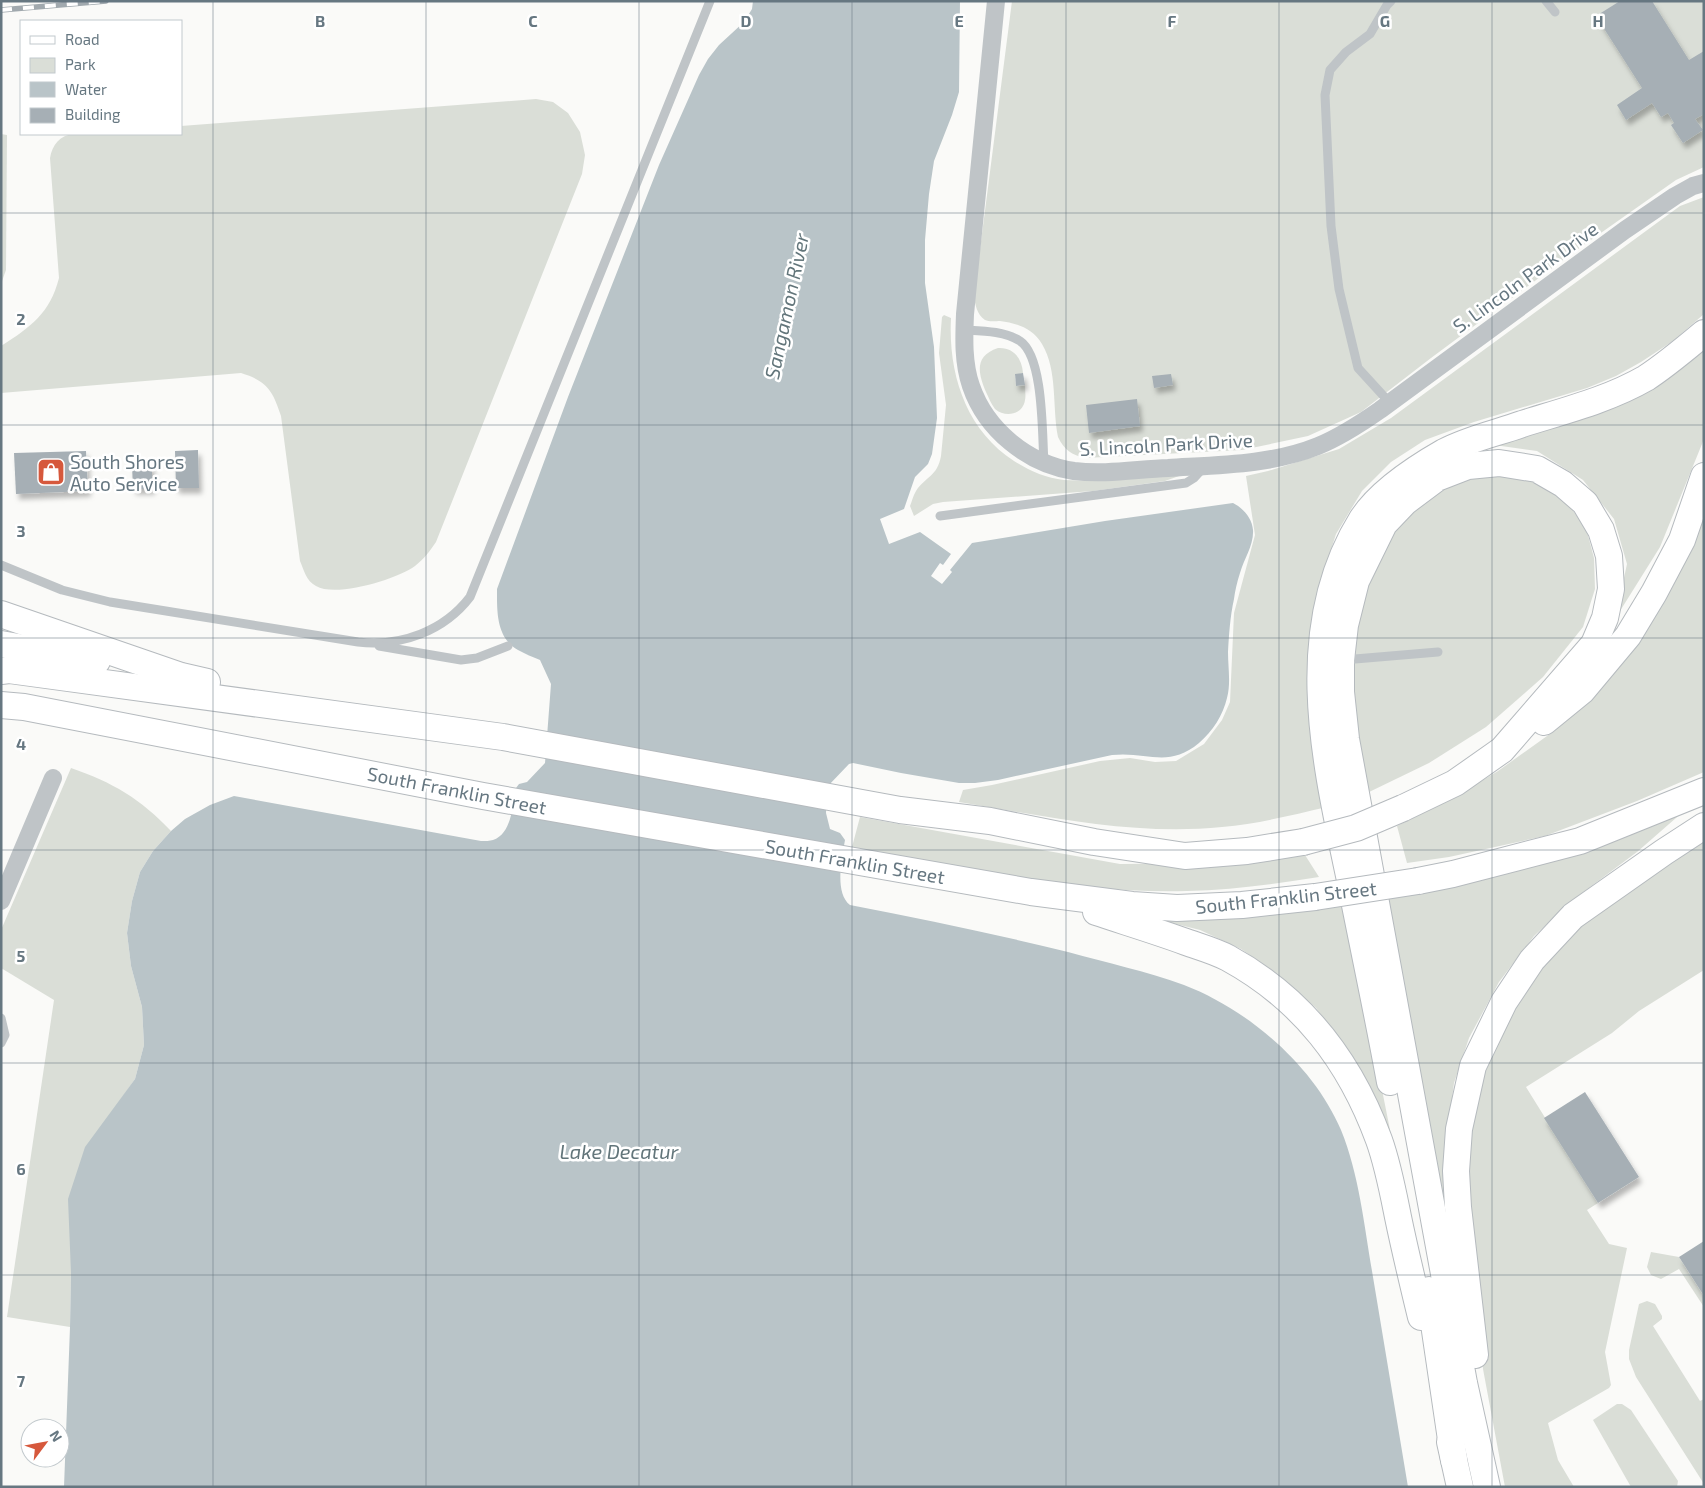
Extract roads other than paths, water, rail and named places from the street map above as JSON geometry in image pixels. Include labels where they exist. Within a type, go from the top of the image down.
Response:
[{"type":"main road","points":[[1454,1460],[1440,1356],[1421,1242],[1379,1023],[1332,796],[1320,708],[1320,661],[1328,602],[1341,557],[1363,517],[1390,489],[1417,468],[1455,446],[1604,397],[1645,378],[1682,352],[1704,333]]},
{"type":"main road","points":[[1487,1487],[1464,1384],[1346,740],[1340,660],[1345,624],[1356,581],[1384,524],[1405,502],[1437,478],[1468,466],[1499,463],[1537,469],[1563,484],[1585,503],[1601,530],[1609,556],[1611,588],[1605,618],[1594,644],[1502,750]]},
{"type":"main road","points":[[1,671],[9,670],[503,737],[900,810],[990,821],[1094,842],[1185,856],[1247,851],[1303,842],[1356,828],[1456,783],[1531,731],[1582,691],[1628,636],[1654,592],[1682,540],[1704,476]]},
{"type":"main road","points":[[1,614],[181,676]]},
{"type":"main road","points":[[1,644],[181,676],[359,717]]},
{"type":"main road","points":[[1,690],[9,708]]},
{"type":"main road","name":"South Franklin Street","points":[[9,708],[483,796],[1031,892],[1132,905],[1177,908],[1242,905],[1315,897],[1418,881],[1471,870],[1580,841],[1704,791]]},
{"type":"main road","points":[[1492,1487],[1472,1334],[1456,1171],[1459,1129],[1472,1066],[1504,1002],[1532,960],[1573,916],[1656,857],[1704,826]]},
{"type":"main road","points":[[1031,892],[1167,935],[1227,958],[1283,996],[1306,1016],[1329,1044],[1362,1101],[1379,1142],[1460,1487]]},
{"type":"street","name":"S. Lincoln Park Drive","points":[[996,1],[964,330],[967,372],[976,398],[1002,434],[1030,456],[1058,468],[1089,472],[1206,465],[1288,456],[1317,446],[1348,432],[1625,230],[1675,196],[1693,186],[1704,183]]},
{"type":"street","points":[[1,901],[52,778]]},
{"type":"lane","points":[[367,643],[395,641],[427,632],[449,620],[470,597],[710,1]]},
{"type":"lane","points":[[1390,402],[1358,368],[1339,289],[1331,226],[1325,95],[1330,70],[1346,52],[1370,34],[1391,1]]},
{"type":"lane","points":[[1546,1],[1555,12]]},
{"type":"lane","points":[[964,330],[1008,335],[1022,342],[1030,355],[1037,375],[1040,395],[1044,463]]},
{"type":"lane","points":[[940,516],[1186,482],[1194,478],[1206,465]]},
{"type":"lane","points":[[1,565],[62,590],[110,602],[461,660],[477,658],[508,646]]},
{"type":"lane","points":[[1340,660],[1438,652]]},
{"type":"lane","points":[[1,1018],[5,1035],[1,1043]]},
{"type":"water","name":"Lake Decatur","points":[[753,1],[960,1],[959,92],[934,161],[925,240],[925,283],[934,347],[937,418],[932,454],[928,464],[915,477],[904,509],[880,519],[889,544],[920,532],[951,554],[943,565],[940,563],[931,576],[942,584],[952,572],[950,570],[972,543],[1105,521],[1233,503],[1246,514],[1251,521],[1253,530],[1250,547],[1237,583],[1232,612],[1229,633],[1227,698],[1217,722],[1199,743],[1188,751],[1167,757],[1112,755],[998,780],[975,783],[959,783],[853,763],[849,764],[827,787],[826,813],[830,829],[840,833],[845,840],[840,874],[842,892],[845,899],[850,905],[1041,945],[1141,971],[1184,985],[1232,1009],[1277,1043],[1297,1063],[1329,1106],[1341,1130],[1357,1182],[1408,1487],[64,1487],[65,1468],[70,1468],[70,1418],[67,1418],[71,1273],[68,1199],[85,1147],[135,1079],[144,1045],[142,1007],[131,966],[127,933],[132,901],[140,872],[153,851],[185,819],[210,805],[234,796],[481,841],[493,840],[504,831],[511,817],[516,788],[519,784],[527,782],[545,763],[551,684],[540,660],[518,650],[505,638],[499,623],[497,589],[568,397],[659,165],[708,59],[719,45],[744,22],[752,9]]},
{"type":"railway","points":[[1,10],[106,1]]},
{"type":"place","name":"South Shores Auto Service","points":[[51,472]]},
{"type":"water label","name":"Sangamon River","points":[[786,306]]}]
